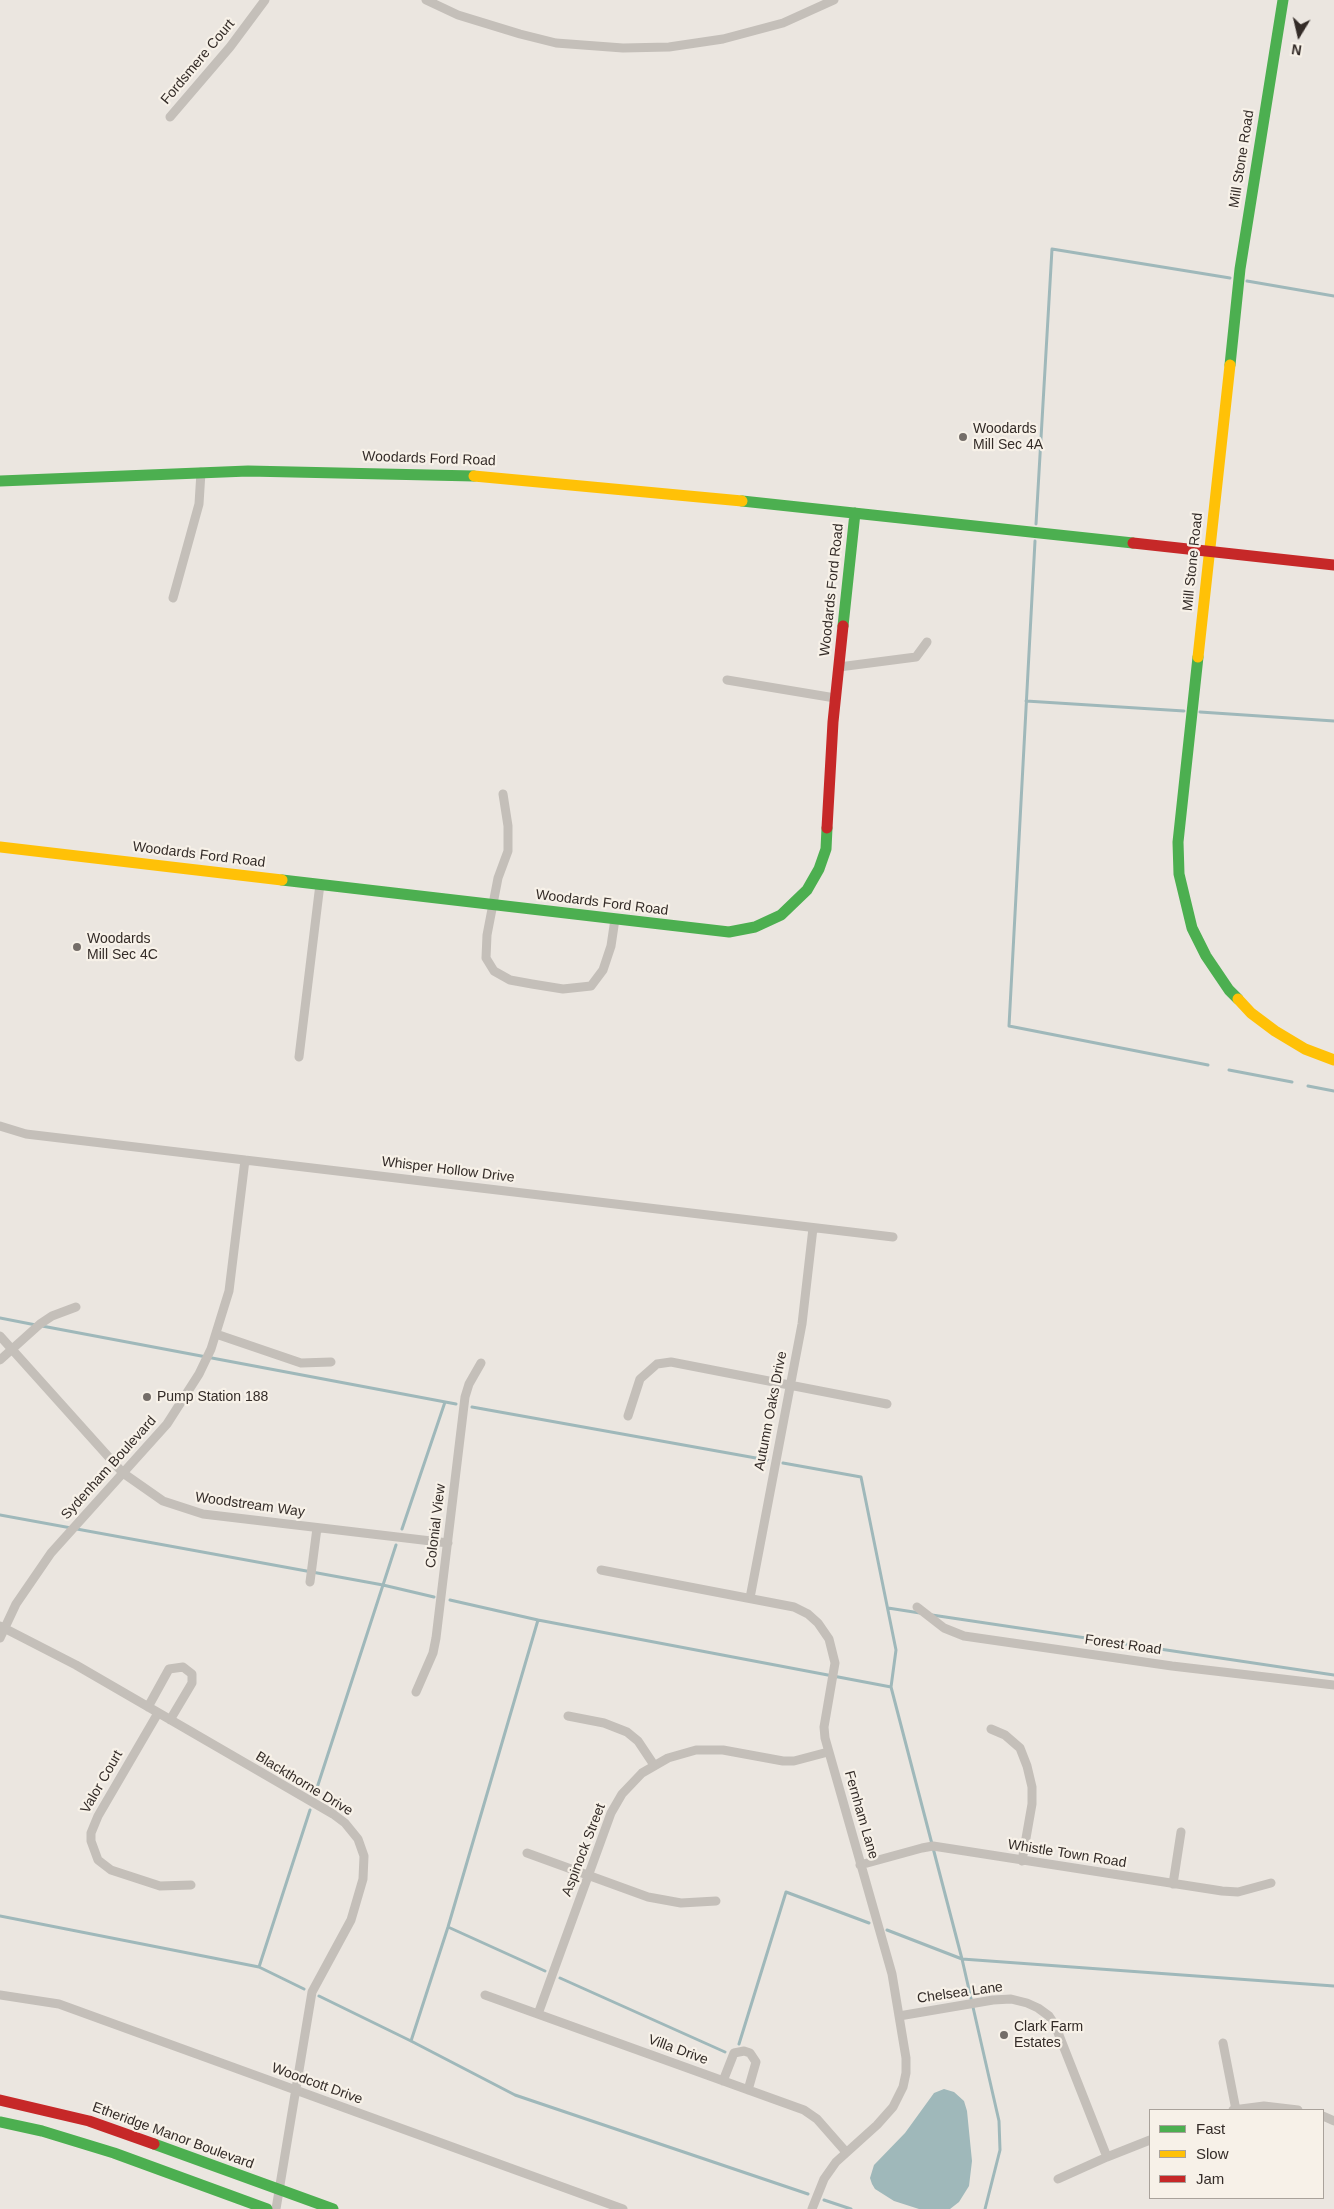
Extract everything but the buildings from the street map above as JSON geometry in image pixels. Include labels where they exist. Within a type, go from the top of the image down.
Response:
[{"type":"street","name":"Fordsmere Court","points":[[170,117],[230,47],[265,0]]},
{"type":"street","points":[[426,0],[458,15],[520,34],[556,42],[623,48],[670,46],[723,40],[783,23],[834,0]]},
{"type":"street","name":"Mill Stone Road","points":[[1283,0],[1240,269],[1178,842],[1179,874],[1185,907],[1197,939],[1215,972],[1229,991],[1251,1013],[1294,1043],[1334,1060]]},
{"type":"street","name":"Woodards Ford Road","points":[[0,481],[201,472],[326,471],[491,476],[1334,565]]},
{"type":"street","points":[[173,598],[200,504],[201,472]]},
{"type":"street","name":"Woodards Ford Road","points":[[0,847],[729,932],[755,927],[781,915],[797,902],[811,885],[826,849],[835,698],[855,513]]},
{"type":"street","points":[[839,667],[916,657],[927,642]]},
{"type":"street","points":[[727,680],[835,698]]},
{"type":"street","points":[[503,794],[508,826],[508,851],[498,878],[492,905],[486,958],[494,971],[510,980],[564,988],[591,986],[603,970],[615,919]]},
{"type":"street","points":[[299,1057],[320,884]]},
{"type":"street","name":"Whisper Hollow Drive","points":[[0,1126],[26,1134],[893,1237]]},
{"type":"street","name":"Sydenham Boulevard","points":[[0,1638],[2,1627],[51,1553],[180,1406],[199,1374],[216,1334],[229,1291],[245,1160]]},
{"type":"street","name":"Autumn Oaks Drive","points":[[750,1598],[802,1324],[813,1228]]},
{"type":"street","points":[[0,1360],[40,1324],[52,1316],[76,1307]]},
{"type":"street","points":[[216,1334],[301,1363],[330,1362]]},
{"type":"street","name":"Woodstream Way","points":[[0,1336],[123,1473],[163,1501],[192,1511],[448,1543]]},
{"type":"street","points":[[628,1416],[640,1379],[648,1370],[662,1363],[671,1362],[887,1404]]},
{"type":"street","name":"Colonial View","points":[[416,1692],[433,1653],[436,1638],[466,1390],[481,1363]]},
{"type":"street","points":[[310,1582],[317,1528]]},
{"type":"street","name":"Fernham Lane","points":[[601,1570],[794,1607],[808,1614],[818,1623],[829,1639],[835,1663],[824,1727],[828,1752],[892,1974],[906,2058],[903,2087],[893,2107],[883,2119],[836,2162],[824,2179],[812,2209]]},
{"type":"street","name":"Forest Road","points":[[917,1607],[944,1628],[964,1636],[1172,1666],[1334,1685]]},
{"type":"street","name":"Blackthorne Drive","points":[[2,1627],[76,1665],[345,1822],[354,1833],[363,1851],[363,1879],[353,1913],[312,1992],[276,2209]]},
{"type":"street","points":[[148,1707],[169,1669],[183,1667],[192,1674],[192,1683],[170,1720]]},
{"type":"street","name":"Valor Court","points":[[158,1713],[98,1816],[91,1833],[91,1841],[98,1860],[111,1870],[160,1886],[191,1885]]},
{"type":"street","points":[[568,1716],[604,1723],[627,1732],[638,1742],[654,1765]]},
{"type":"street","points":[[991,1729],[1005,1736],[1020,1748],[1032,1787],[1032,1804],[1022,1860]]},
{"type":"street","name":"Aspinock Street","points":[[538,2014],[611,1812],[622,1794],[634,1780],[654,1765],[679,1754],[696,1750],[723,1750],[783,1761],[794,1761],[828,1752]]},
{"type":"street","points":[[1173,1884],[1181,1832]]},
{"type":"street","name":"Whistle Town Road","points":[[860,1865],[933,1846],[1173,1884],[1238,1892],[1271,1883]]},
{"type":"street","points":[[527,1853],[648,1897],[681,1903],[716,1901]]},
{"type":"street","name":"Villa Drive","points":[[485,1994],[811,2114],[846,2152]]},
{"type":"street","name":"Woodcott Drive","points":[[0,1995],[59,2004],[623,2209]]},
{"type":"street","name":"Chelsea Lane","points":[[899,2016],[993,2000],[1011,1999],[1026,2002],[1038,2008],[1049,2016],[1055,2025],[1107,2157]]},
{"type":"street","points":[[1222,2043],[1235,2109]]},
{"type":"street","points":[[723,2081],[734,2053],[744,2051],[750,2053],[756,2062],[748,2090]]},
{"type":"street","name":"Etheridge Manor Boulevard","points":[[0,2100],[61,2113],[88,2121],[333,2209]]},
{"type":"street","points":[[1242,2109],[1264,2106],[1290,2109]]},
{"type":"street","points":[[0,2122],[42,2131],[114,2153],[267,2209]]},
{"type":"street","points":[[1058,2179],[1149,2140]]},
{"type":"water","points":[[944,2089],[954,2092],[964,2101],[967,2111],[972,2161],[969,2186],[959,2202],[950,2209],[919,2209],[894,2201],[875,2189],[872,2184],[870,2178],[874,2165],[905,2133],[934,2093]]},
{"type":"waterway","points":[[1036,524],[1052,249],[1230,278]]},
{"type":"waterway","points":[[1247,281],[1334,296]]},
{"type":"waterway","points":[[1035,541],[1009,1026],[1208,1065]]},
{"type":"waterway","points":[[1026,701],[1184,711]]},
{"type":"waterway","points":[[1200,712],[1334,721]]},
{"type":"waterway","points":[[1229,1070],[1292,1082]]},
{"type":"waterway","points":[[1308,1086],[1334,1091]]},
{"type":"waterway","points":[[0,1318],[36,1325]]},
{"type":"waterway","points":[[42,1326],[456,1404]]},
{"type":"waterway","points":[[402,1529],[445,1402]]},
{"type":"waterway","points":[[472,1407],[767,1460]]},
{"type":"waterway","points":[[783,1463],[861,1477],[896,1650],[891,1687],[962,1959],[999,2121],[1000,2150],[985,2209]]},
{"type":"waterway","points":[[0,1515],[383,1585],[434,1597]]},
{"type":"waterway","points":[[315,1794],[396,1545]]},
{"type":"waterway","points":[[450,1600],[538,1620],[891,1687]]},
{"type":"waterway","points":[[888,1608],[920,1613]]},
{"type":"waterway","points":[[932,1615],[1334,1675]]},
{"type":"waterway","points":[[411,2041],[448,1927],[538,1620]]},
{"type":"waterway","points":[[259,1967],[310,1810]]},
{"type":"waterway","points":[[739,2044],[786,1892],[869,1923]]},
{"type":"waterway","points":[[0,1916],[259,1967],[304,1989]]},
{"type":"waterway","points":[[448,1927],[545,1971]]},
{"type":"waterway","points":[[887,1930],[962,1959],[1334,1986]]},
{"type":"waterway","points":[[560,1978],[725,2052]]},
{"type":"waterway","points":[[319,1996],[515,2095],[808,2194]]},
{"type":"waterway","points":[[824,2200],[851,2209]]},
{"type":"traffic: fast","points":[[1230,365],[1240,269],[1283,0]]},
{"type":"traffic: fast","points":[[0,481],[248,471],[474,476]]},
{"type":"traffic: fast","points":[[742,501],[1133,543]]},
{"type":"traffic: fast","points":[[843,626],[855,513]]},
{"type":"traffic: fast","points":[[1198,657],[1178,842],[1179,874],[1192,928],[1206,956],[1229,990],[1238,999]]},
{"type":"traffic: fast","points":[[282,880],[729,932],[755,927],[781,915],[807,890],[819,869],[826,849],[827,828]]},
{"type":"traffic: fast","points":[[0,2122],[42,2131],[114,2153],[267,2209]]},
{"type":"traffic: fast","points":[[154,2144],[333,2209]]},
{"type":"traffic: slow","points":[[1198,657],[1230,365]]},
{"type":"traffic: slow","points":[[474,476],[742,501]]},
{"type":"traffic: slow","points":[[0,847],[282,880]]},
{"type":"traffic: slow","points":[[1238,999],[1251,1013],[1275,1031],[1305,1049],[1334,1060]]},
{"type":"traffic: jam","points":[[1133,543],[1334,565]]},
{"type":"traffic: jam","points":[[827,828],[833,722],[843,626]]},
{"type":"traffic: jam","points":[[0,2100],[89,2121],[154,2144]]},
{"type":"place","name":"Woodards Mill Sec 4A","points":[[963,437]]},
{"type":"place","name":"Woodards Mill Sec 4C","points":[[77,947]]},
{"type":"place","name":"Pump Station 188","points":[[147,1397]]},
{"type":"place","name":"Clark Farm Estates","points":[[1004,2035]]}]
